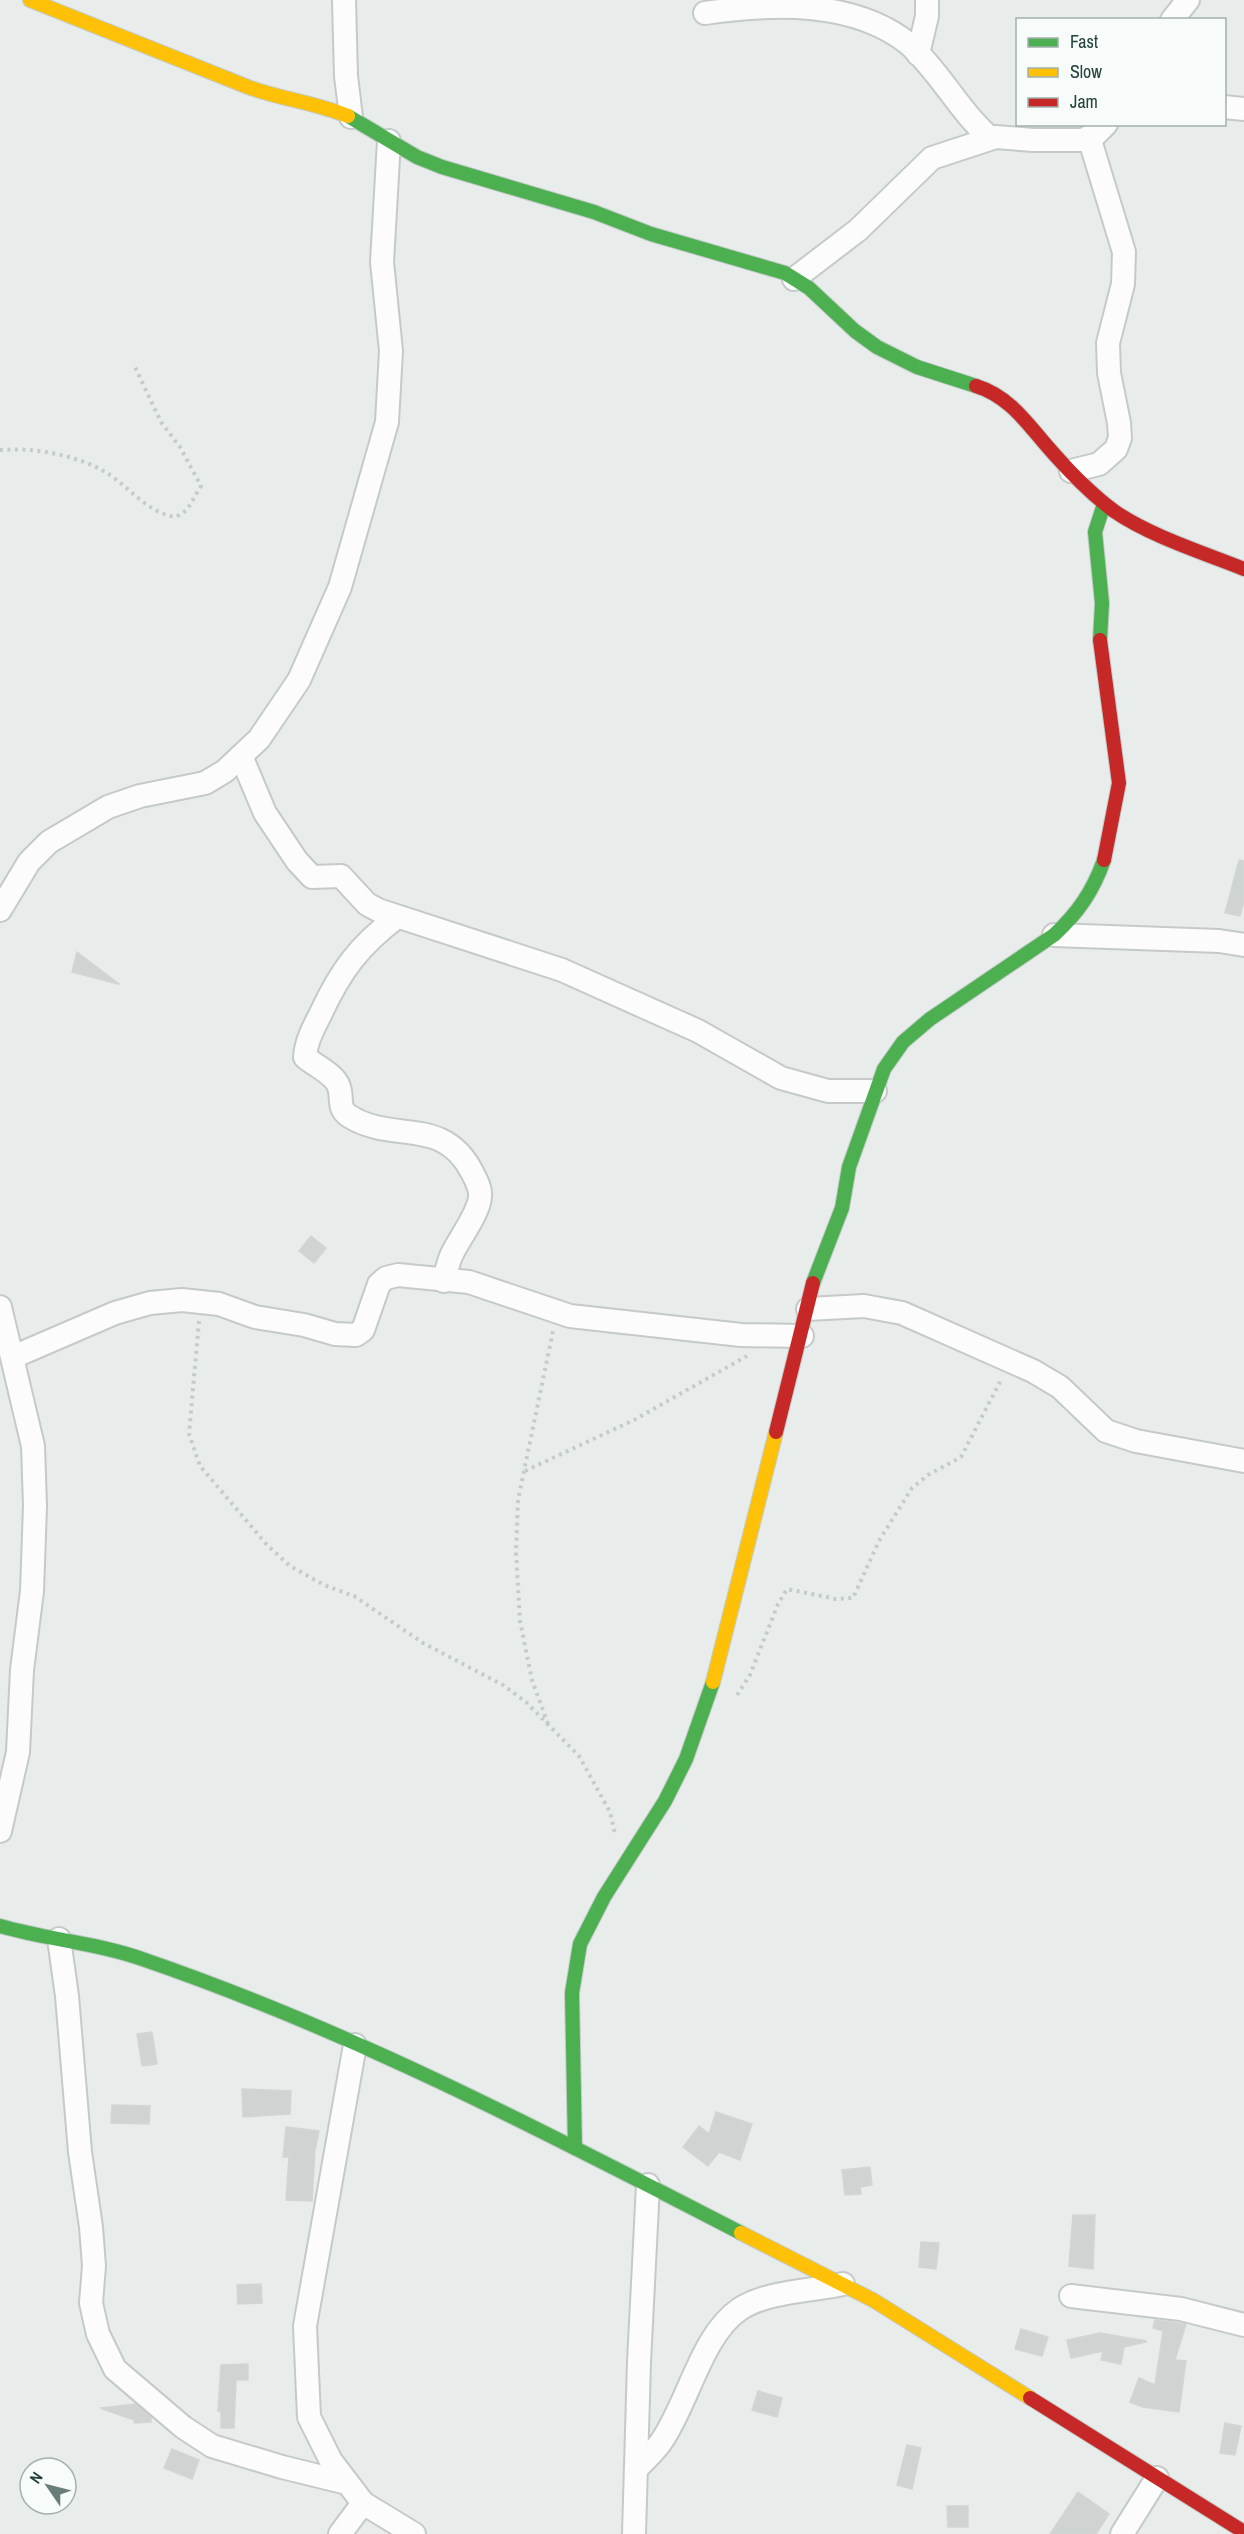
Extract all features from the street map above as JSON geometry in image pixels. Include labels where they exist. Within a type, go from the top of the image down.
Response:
[{"type":"street","points":[[30,0],[248,87],[282,99],[324,106],[351,117],[389,141],[442,167],[594,212],[651,234],[754,262],[794,279],[809,288],[855,331],[878,347],[918,367],[990,390],[1010,403],[1104,504],[1143,527],[1244,569]]},
{"type":"street","points":[[344,0],[346,76],[351,117]]},
{"type":"street","points":[[918,54],[927,16],[927,0]]},
{"type":"street","points":[[1174,18],[1188,0]]},
{"type":"street","points":[[705,13],[745,7],[817,5],[846,10],[878,21],[910,45],[971,122],[990,138]]},
{"type":"street","points":[[1226,107],[1244,109]]},
{"type":"street","points":[[794,279],[858,230],[932,158],[990,138],[1062,140],[1097,131],[1124,252],[1123,284],[1108,343],[1108,373],[1120,438],[1109,457],[1099,464],[1071,471]]},
{"type":"street","points":[[0,910],[29,862],[49,842],[108,807],[140,796],[205,783],[225,771],[260,739],[300,680],[340,587],[387,422],[391,351],[382,262],[389,141]]},
{"type":"street","points":[[575,2148],[572,1993],[580,1944],[665,1801],[686,1759],[711,1690],[816,1273],[842,1208],[849,1167],[874,1091],[884,1069],[903,1042],[930,1019],[1009,968],[1054,935],[1072,918],[1088,897],[1098,876],[1117,802],[1119,783],[1099,636],[1102,603],[1095,532],[1104,504]]},
{"type":"street","points":[[241,756],[265,813],[304,870],[312,877],[341,876],[367,904],[397,917],[562,970],[699,1031],[781,1078],[828,1091],[874,1091]]},
{"type":"street","points":[[397,917],[376,933],[338,977],[311,1033],[305,1057],[334,1079],[339,1087],[342,1110],[363,1124],[435,1138],[452,1144],[462,1154],[481,1189],[480,1200],[450,1257],[444,1281]]},
{"type":"street","points":[[1054,935],[1219,941],[1244,945]]},
{"type":"street","points":[[13,1357],[115,1313],[150,1303],[182,1300],[219,1304],[255,1317],[348,1336],[356,1335],[363,1329],[379,1284],[386,1278],[398,1275],[469,1282],[557,1312],[629,1325],[741,1335],[801,1336]]},
{"type":"street","points":[[807,1309],[864,1306],[902,1312],[1010,1360],[1060,1387],[1106,1431],[1136,1442],[1244,1461]]},
{"type":"street","points":[[0,1307],[33,1446],[35,1506],[32,1591],[22,1670],[18,1752],[0,1832]]},
{"type":"street","points":[[0,1926],[59,1940],[96,1945],[143,1959],[246,1996],[508,2114],[873,2300],[1244,2532]]},
{"type":"street","points":[[59,1940],[67,1996],[80,2152],[91,2227],[94,2266],[91,2303],[98,2334],[115,2368],[183,2427],[212,2445],[282,2467],[347,2483]]},
{"type":"street","points":[[355,2045],[305,2326],[309,2417],[331,2461],[363,2503],[414,2534]]},
{"type":"street","points":[[634,2534],[648,2185]]},
{"type":"street","points":[[636,2469],[660,2443],[713,2340],[726,2320],[742,2308],[772,2297],[843,2284]]},
{"type":"street","points":[[1071,2296],[1181,2309],[1244,2325]]},
{"type":"street","points":[[1122,2534],[1157,2478]]},
{"type":"street","points":[[340,2534],[363,2503]]},
{"type":"path","points":[[0,450],[42,452],[78,460],[105,472],[159,513],[176,517],[187,510],[201,486],[180,447],[161,422],[134,365]]},
{"type":"path","points":[[200,1302],[189,1434],[200,1466],[267,1545],[290,1566],[305,1576],[354,1596],[423,1643],[503,1685],[527,1703],[579,1756],[595,1781],[610,1812],[624,1867]]},
{"type":"path","points":[[548,1725],[532,1680],[520,1612],[516,1552],[518,1500],[557,1312]]},
{"type":"path","points":[[524,1471],[634,1420],[751,1353]]},
{"type":"path","points":[[734,1701],[750,1675],[778,1604],[787,1589],[836,1599],[853,1598],[880,1539],[912,1488],[928,1475],[961,1456],[1010,1360]]},
{"type":"building","points":[[1239,860],[1244,861],[1244,901],[1240,916],[1225,913]]},
{"type":"building","points":[[77,952],[119,984],[72,972]]},
{"type":"building","points":[[311,1236],[326,1248],[314,1263],[299,1251]]},
{"type":"building","points":[[152,2032],[157,2064],[142,2066],[137,2034]]},
{"type":"building","points":[[242,2089],[291,2091],[290,2114],[243,2117]]},
{"type":"building","points":[[112,2105],[150,2106],[149,2124],[111,2123]]},
{"type":"building","points":[[716,2112],[752,2124],[740,2160],[719,2152],[708,2166],[683,2147],[699,2126],[709,2134]]},
{"type":"building","points":[[286,2127],[319,2131],[315,2150],[312,2201],[286,2200],[289,2157],[283,2157]]},
{"type":"building","points":[[870,2167],[872,2185],[860,2187],[861,2194],[845,2195],[842,2170]]},
{"type":"building","points":[[1073,2215],[1095,2215],[1093,2269],[1069,2266]]},
{"type":"building","points":[[921,2242],[939,2243],[936,2269],[919,2267]]},
{"type":"building","points":[[261,2284],[262,2303],[238,2304],[237,2285]]},
{"type":"building","points":[[1155,2320],[1186,2324],[1175,2360],[1186,2361],[1179,2412],[1143,2407],[1130,2402],[1139,2378],[1155,2385],[1163,2331],[1153,2328]]},
{"type":"building","points":[[1021,2329],[1048,2337],[1042,2356],[1015,2349]]},
{"type":"building","points":[[1100,2333],[1146,2342],[1124,2347],[1121,2364],[1101,2360],[1103,2351],[1071,2358],[1067,2340]]},
{"type":"building","points":[[248,2364],[248,2380],[236,2380],[234,2428],[221,2428],[221,2411],[218,2411],[221,2365]]},
{"type":"building","points":[[758,2391],[782,2398],[777,2417],[752,2410]]},
{"type":"building","points":[[135,2404],[151,2417],[151,2422],[134,2423],[134,2420],[100,2408]]},
{"type":"building","points":[[1225,2423],[1241,2426],[1235,2455],[1220,2453]]},
{"type":"building","points":[[907,2445],[921,2448],[912,2489],[897,2485]]},
{"type":"building","points":[[172,2449],[199,2460],[192,2479],[164,2468]]},
{"type":"building","points":[[1078,2492],[1109,2514],[1096,2534],[1050,2534]]},
{"type":"building","points":[[947,2506],[968,2506],[968,2527],[948,2527]]},
{"type":"traffic: fast","points":[[348,116],[417,157],[442,167],[594,212],[651,234],[785,273],[809,288],[855,331],[877,347],[917,367],[976,386]]},
{"type":"traffic: fast","points":[[1100,640],[1102,603],[1095,532],[1104,504]]},
{"type":"traffic: fast","points":[[813,1283],[842,1208],[849,1167],[884,1069],[903,1042],[930,1019],[1054,935],[1084,901],[1104,860]]},
{"type":"traffic: fast","points":[[575,2148],[572,1993],[580,1944],[604,1897],[665,1801],[686,1759],[713,1682]]},
{"type":"traffic: fast","points":[[0,1926],[127,1954],[222,1988],[298,2019],[373,2051],[522,2121],[741,2233]]},
{"type":"traffic: slow","points":[[30,0],[248,87],[348,116]]},
{"type":"traffic: slow","points":[[713,1682],[776,1432]]},
{"type":"traffic: slow","points":[[741,2233],[873,2300],[1030,2398]]},
{"type":"traffic: jam","points":[[976,386],[989,391],[1020,414],[1075,476],[1114,511],[1160,536],[1244,569]]},
{"type":"traffic: jam","points":[[1100,640],[1119,783],[1104,860]]},
{"type":"traffic: jam","points":[[776,1432],[813,1283]]},
{"type":"traffic: jam","points":[[1030,2398],[1244,2532]]}]
